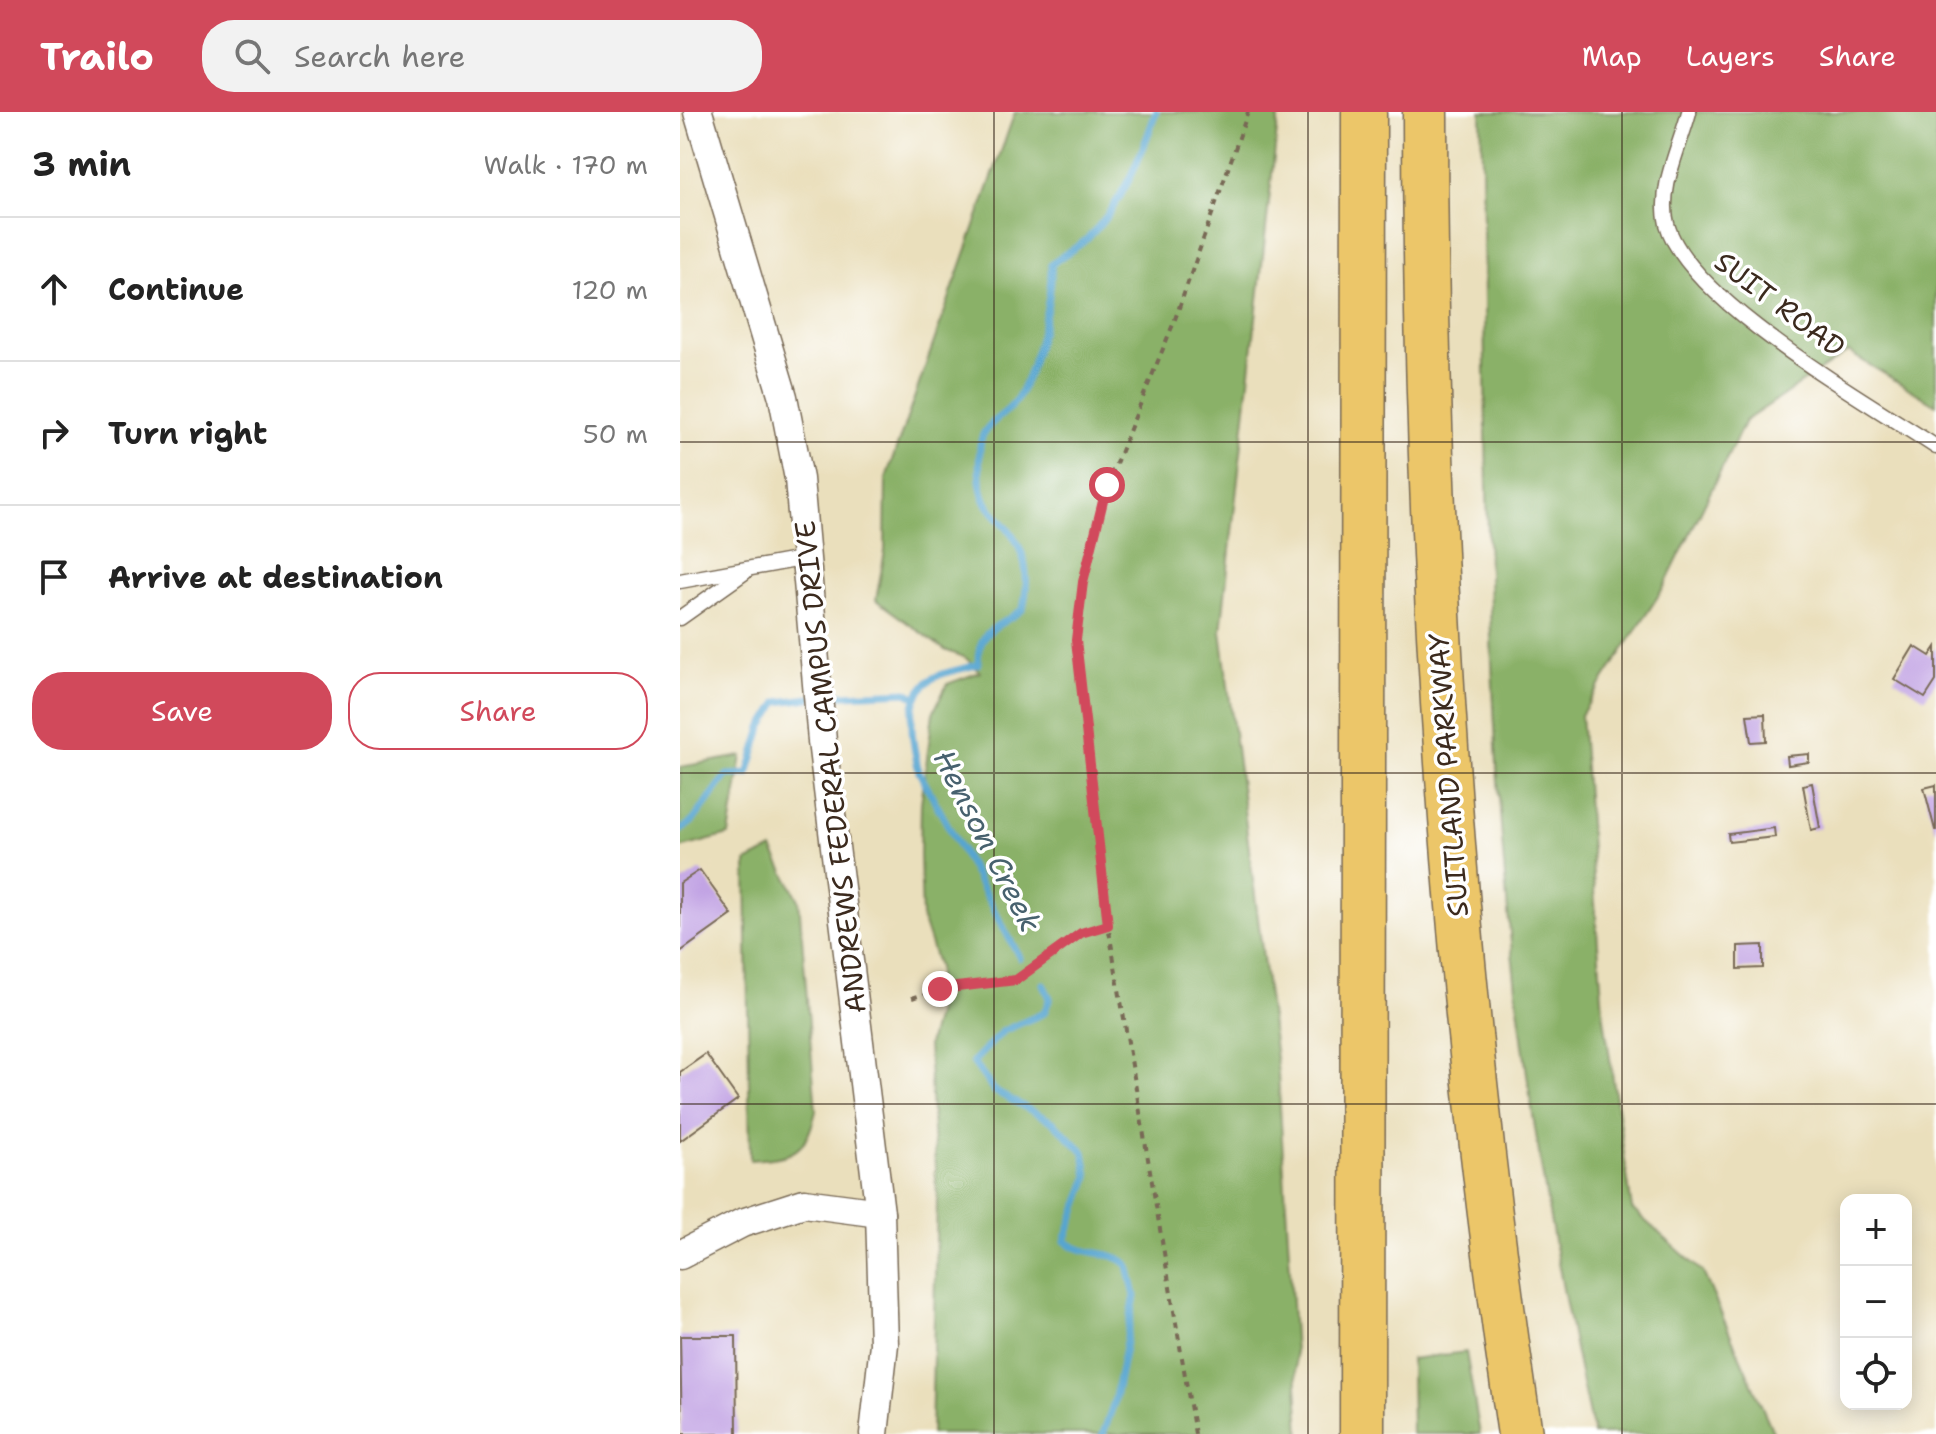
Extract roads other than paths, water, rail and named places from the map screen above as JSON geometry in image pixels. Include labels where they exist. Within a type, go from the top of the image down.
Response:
[{"type":"highway","points":[[1362,1434],[1364,112]]},
{"type":"highway","name":"SUITLAND PARKWAY","points":[[1425,112],[1431,473],[1450,817],[1479,1123],[1520,1434]]},
{"type":"street","name":"ANDREWS FEDERAL CAMPUS DRIVE","points":[[698,112],[787,411],[799,479],[822,741],[880,1213],[884,1344],[874,1434]]},
{"type":"street","points":[[680,1255],[754,1218],[804,1203],[880,1213]]},
{"type":"lane","name":"SUIT ROAD","points":[[1689,112],[1664,197],[1667,225],[1693,271],[1754,325],[1936,447]]},
{"type":"lane","points":[[680,581],[807,558]]},
{"type":"lane","points":[[680,618],[751,568]]},
{"type":"waterway","name":"Henson Creek","points":[[1020,958],[919,772],[912,734],[914,707],[925,685],[935,677],[978,664],[985,636],[1023,609],[1025,564],[1018,543],[988,506],[983,494],[979,466],[982,438],[990,425],[1017,399],[1030,370],[1046,314],[1051,265],[1087,239],[1111,211],[1137,163],[1156,112]]},
{"type":"waterway","name":"Henson Creek","points":[[823,696],[907,692],[916,698]]},
{"type":"waterway","name":"Henson Creek","points":[[680,831],[693,821],[727,775],[748,774],[762,728],[778,702],[810,698]]},
{"type":"waterway","name":"Henson Creek","points":[[1043,984],[1050,998],[1044,1013],[1003,1031],[973,1062],[994,1091],[1053,1122],[1084,1152],[1088,1177],[1065,1241],[1082,1250],[1114,1256],[1128,1265],[1135,1296],[1114,1403],[1103,1434]]}]
